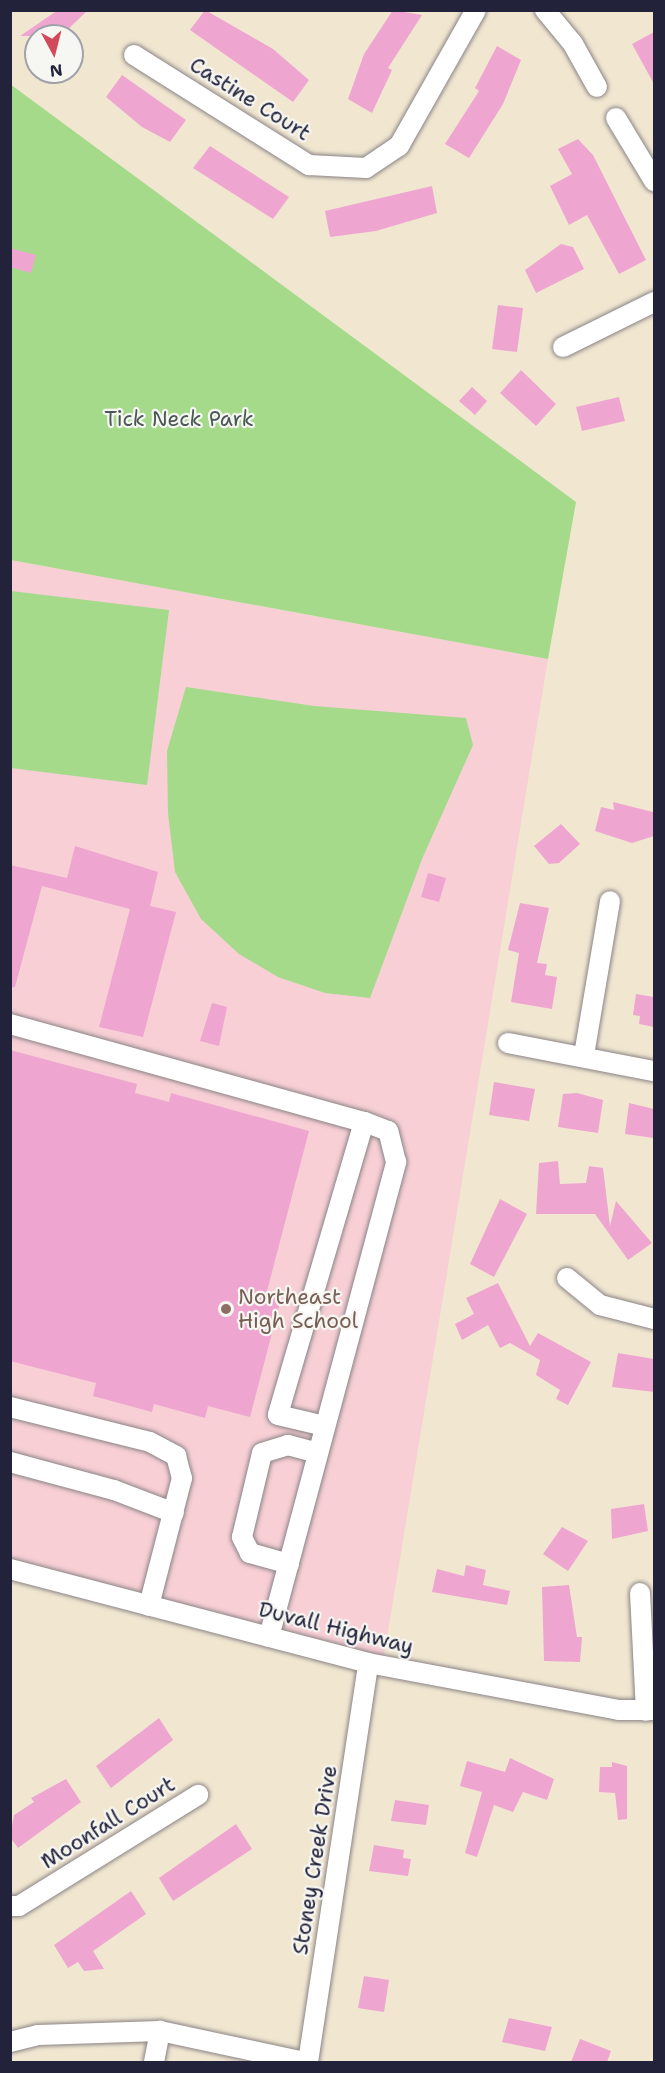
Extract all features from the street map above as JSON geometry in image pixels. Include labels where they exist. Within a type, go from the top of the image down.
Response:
[{"type":"street","name":"Castine Court","points":[[134,55],[309,165],[366,168],[399,146],[476,10]]},
{"type":"street","points":[[545,10],[573,44],[597,87]]},
{"type":"street","points":[[616,118],[654,181]]},
{"type":"street","points":[[563,347],[654,302]]},
{"type":"street","points":[[584,1055],[610,901]]},
{"type":"street","points":[[10,1024],[364,1122],[388,1131],[396,1162],[269,1637]]},
{"type":"street","points":[[508,1043],[584,1055],[654,1071]]},
{"type":"street","points":[[325,1426],[278,1415],[364,1122]]},
{"type":"street","points":[[567,1278],[600,1305],[654,1319]]},
{"type":"street","points":[[10,1407],[164,1448],[182,1465],[174,1514],[149,1606]]},
{"type":"street","points":[[289,1564],[250,1552],[242,1537],[262,1453],[288,1445],[318,1453]]},
{"type":"street","points":[[10,1462],[114,1490],[174,1514]]},
{"type":"street","name":"Duvall Highway","points":[[10,1569],[368,1664],[650,1711]]},
{"type":"street","points":[[640,1593],[650,1711]]},
{"type":"street","name":"Stoney Creek Drive","points":[[309,2062],[368,1664]]},
{"type":"street","name":"Moonfall Court","points":[[10,1906],[19,1906],[198,1796]]},
{"type":"street","points":[[10,2042],[38,2035],[160,2031],[309,2062]]},
{"type":"street","points":[[154,2062],[160,2031]]},
{"type":"shaded area","name":"Northeast High School","points":[[10,560],[548,659],[383,1662],[11,1561]]},
{"type":"green space","name":"Tick Neck Park","points":[[10,84],[576,502],[548,659],[11,560]]},
{"type":"green space","points":[[11,591],[169,610],[147,785],[11,768]]},
{"type":"green space","points":[[186,687],[314,706],[466,718],[473,745],[422,859],[370,998],[325,993],[278,977],[239,954],[201,919],[175,872],[168,813],[167,751]]},
{"type":"building","points":[[58,10],[88,10],[73,24],[38,24]]},
{"type":"building","points":[[205,10],[273,49],[309,80],[293,102],[190,30]]},
{"type":"building","points":[[393,10],[422,15],[388,68],[392,70],[372,113],[348,99],[364,54]]},
{"type":"building","points":[[654,32],[654,84],[632,44]]},
{"type":"building","points":[[497,46],[521,60],[503,104],[469,158],[445,144],[479,91],[475,88]]},
{"type":"building","points":[[122,75],[186,120],[170,142],[142,127],[106,97]]},
{"type":"building","points":[[578,139],[593,155],[646,260],[619,274],[587,215],[569,225],[550,186],[572,174],[558,149]]},
{"type":"building","points":[[210,146],[289,197],[273,219],[193,168]]},
{"type":"building","points":[[432,186],[437,213],[376,231],[330,237],[325,211]]},
{"type":"building","points":[[561,244],[573,247],[584,269],[536,293],[525,270]]},
{"type":"building","points":[[10,248],[36,255],[31,273],[10,267]]},
{"type":"building","points":[[498,305],[523,308],[517,352],[492,349]]},
{"type":"building","points":[[521,370],[556,404],[536,426],[500,393]]},
{"type":"building","points":[[472,387],[487,401],[475,415],[459,401]]},
{"type":"building","points":[[619,397],[625,421],[582,431],[576,407]]},
{"type":"building","points":[[613,802],[653,812],[654,836],[632,843],[595,831],[601,807],[614,810]]},
{"type":"building","points":[[561,824],[580,844],[559,863],[549,864],[534,846]]},
{"type":"building","points":[[75,846],[158,872],[150,906],[176,912],[143,1037],[99,1027],[130,909],[42,886],[15,987],[10,987],[10,865],[67,878]]},
{"type":"building","points":[[428,873],[446,878],[439,902],[421,897]]},
{"type":"building","points":[[520,903],[549,908],[537,963],[547,964],[545,975],[557,977],[552,1009],[511,1002],[519,953],[508,950]]},
{"type":"building","points":[[636,994],[654,997],[654,1027],[639,1024],[640,1016],[633,1015]]},
{"type":"building","points":[[212,1003],[227,1007],[219,1046],[200,1041]]},
{"type":"building","points":[[10,1050],[137,1084],[135,1093],[169,1102],[171,1093],[309,1131],[267,1291],[282,1295],[250,1417],[208,1406],[205,1418],[154,1404],[152,1412],[93,1396],[96,1383],[10,1361]]},
{"type":"building","points":[[494,1082],[535,1089],[529,1121],[489,1115]]},
{"type":"building","points":[[577,1093],[603,1100],[598,1133],[558,1127],[563,1094]]},
{"type":"building","points":[[629,1103],[654,1109],[654,1138],[625,1134]]},
{"type":"building","points":[[558,1161],[560,1184],[586,1183],[589,1166],[603,1168],[610,1226],[616,1201],[652,1243],[628,1260],[595,1214],[536,1214],[539,1163]]},
{"type":"building","points":[[500,1199],[527,1214],[494,1277],[470,1264]]},
{"type":"building","points":[[498,1283],[530,1346],[538,1333],[591,1362],[568,1405],[556,1399],[560,1390],[536,1375],[540,1360],[510,1343],[500,1348],[488,1325],[462,1340],[455,1324],[474,1314],[466,1298]]},
{"type":"building","points":[[618,1353],[654,1359],[654,1392],[612,1387]]},
{"type":"building","points":[[644,1504],[648,1531],[612,1539],[611,1509]]},
{"type":"building","points":[[562,1527],[588,1541],[568,1571],[543,1554]]},
{"type":"building","points":[[466,1565],[486,1570],[483,1585],[510,1591],[507,1605],[432,1592],[437,1569],[464,1576]]},
{"type":"building","points":[[569,1585],[577,1637],[582,1637],[580,1662],[544,1661],[542,1587]]},
{"type":"building","points":[[159,1718],[173,1740],[111,1788],[96,1766]]},
{"type":"building","points":[[510,1758],[554,1779],[547,1800],[523,1792],[513,1812],[494,1805],[477,1857],[465,1853],[482,1792],[460,1786],[467,1761],[505,1772]]},
{"type":"building","points":[[612,1762],[627,1766],[627,1819],[618,1820],[615,1793],[599,1792],[600,1767],[612,1767]]},
{"type":"building","points":[[66,1779],[81,1802],[18,1848],[10,1837],[14,1815],[34,1802],[31,1798]]},
{"type":"building","points":[[395,1800],[429,1805],[426,1825],[391,1821]]},
{"type":"building","points":[[236,1824],[252,1849],[173,1901],[159,1878]]},
{"type":"building","points":[[374,1845],[404,1850],[403,1858],[411,1859],[408,1876],[369,1871]]},
{"type":"building","points":[[131,1891],[146,1914],[93,1951],[104,1969],[84,1971],[78,1962],[68,1968],[54,1945]]},
{"type":"building","points":[[364,1976],[389,1980],[384,2012],[358,2008]]},
{"type":"building","points":[[509,2018],[552,2027],[545,2051],[502,2042]]},
{"type":"building","points":[[580,2039],[611,2051],[607,2062],[571,2062]]},
{"type":"place","name":"Northeast High School","points":[[226,1309]]}]
